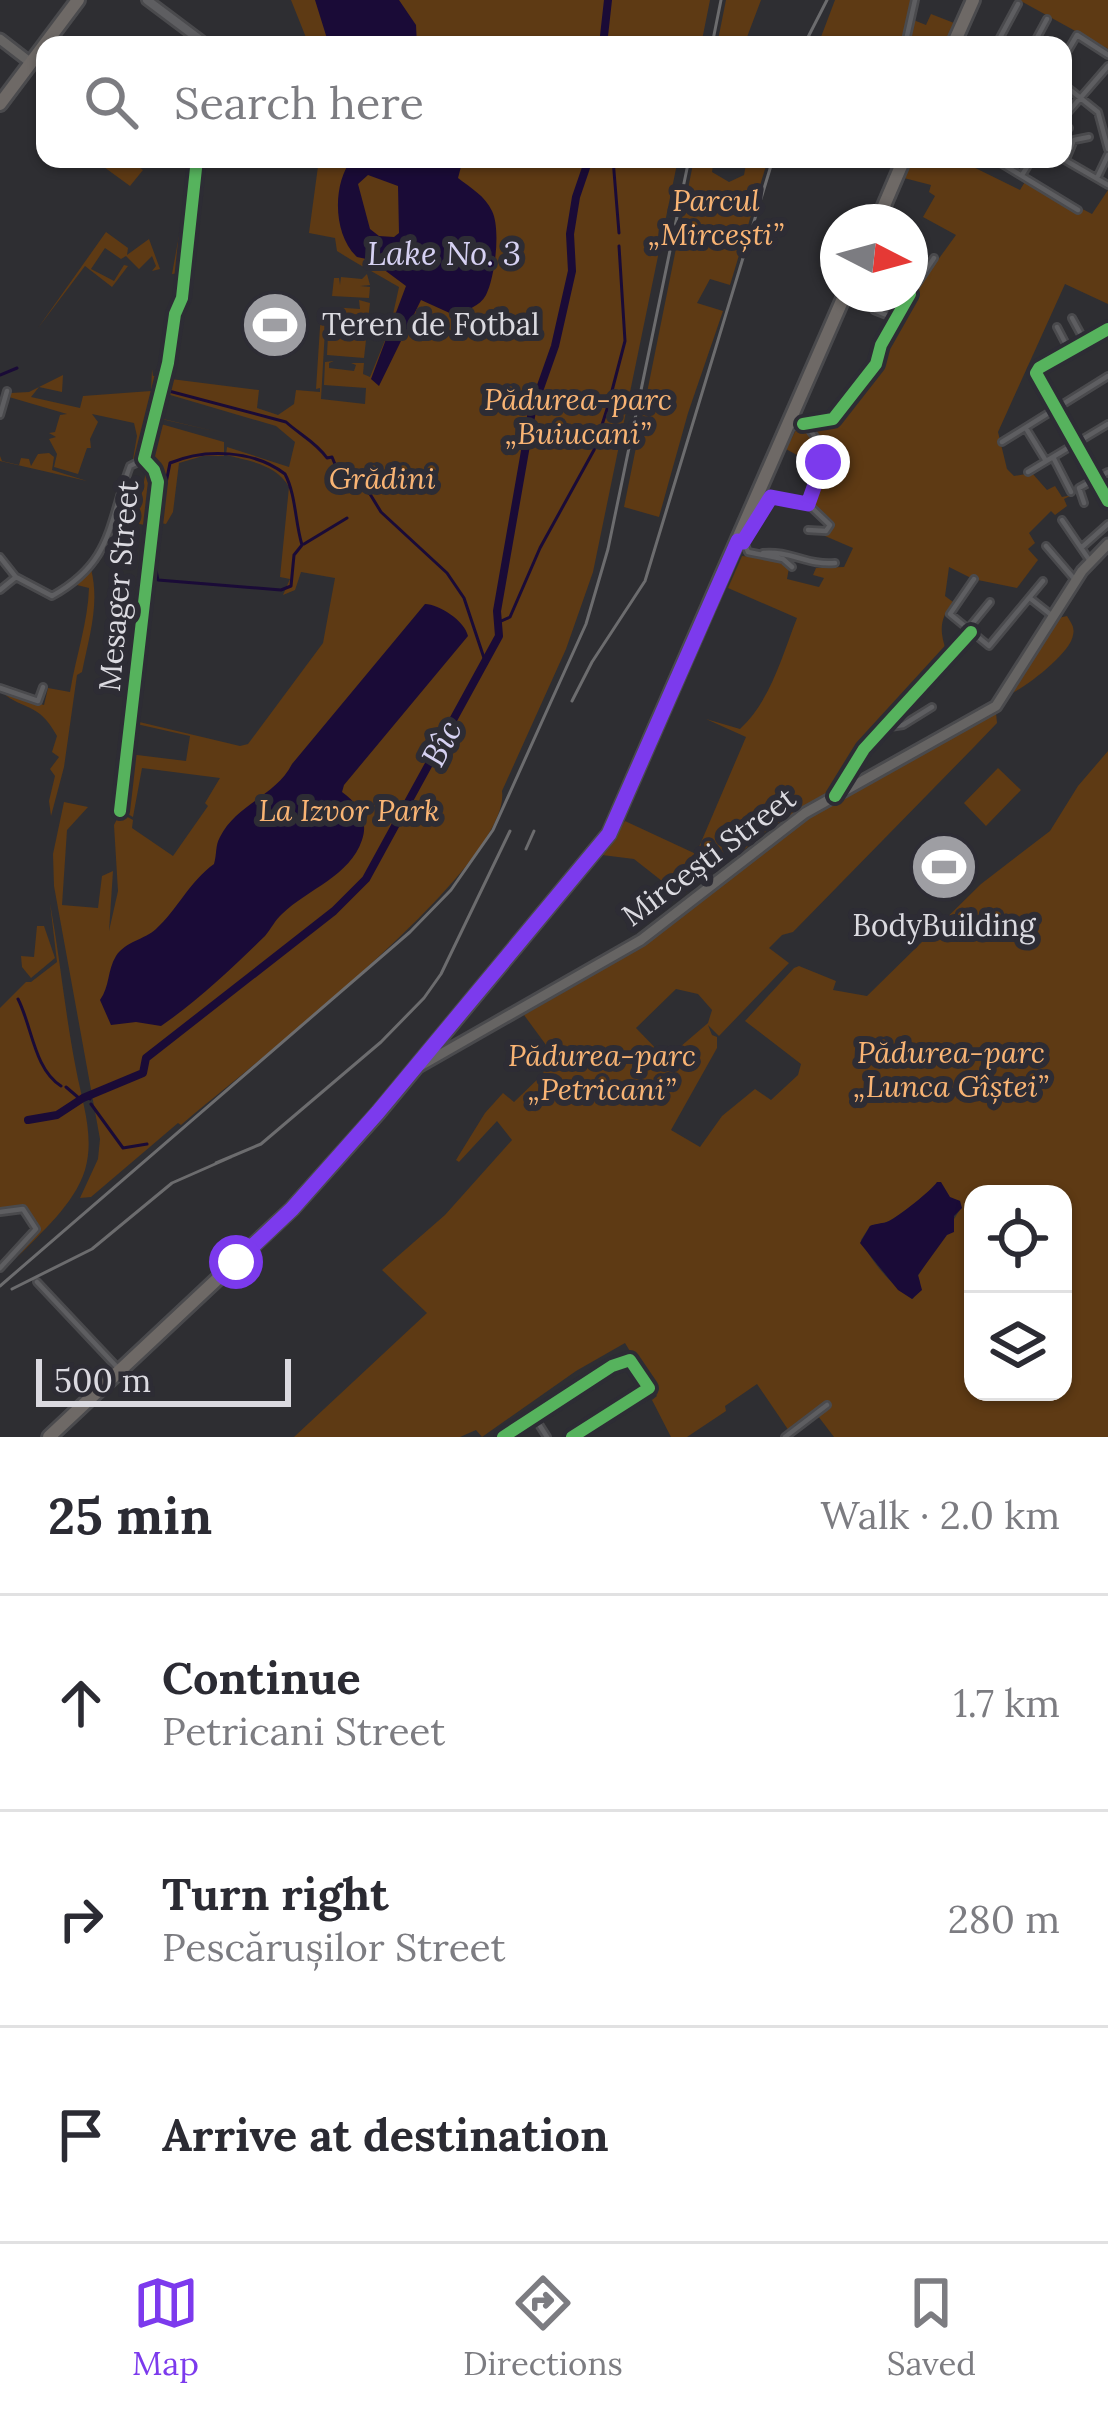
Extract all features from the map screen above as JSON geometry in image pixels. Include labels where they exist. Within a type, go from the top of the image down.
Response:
[{"type":"main road","points":[[51,36],[77,0]]},
{"type":"main road","points":[[957,36],[973,0]]},
{"type":"main road","points":[[0,39],[32,63]]},
{"type":"main road","points":[[0,104],[36,57]]},
{"type":"main road","points":[[885,204],[900,168]]},
{"type":"main road","points":[[49,1437],[278,1224],[609,834],[795,426],[838,312]]},
{"type":"main road","name":"Mircești Street","points":[[409,1072],[630,947],[781,829],[996,706],[1076,581],[1108,544]]},
{"type":"street","points":[[147,0],[194,36]]},
{"type":"street","points":[[906,36],[915,0]]},
{"type":"street","points":[[997,36],[1018,4]]},
{"type":"street","points":[[1038,36],[1047,20]]},
{"type":"street","points":[[1072,42],[1076,35],[1108,55]]},
{"type":"street","points":[[1072,112],[1108,66]]},
{"type":"street","points":[[1072,90],[1102,119],[1108,152],[1097,178]]},
{"type":"street","points":[[1072,144],[1089,137]]},
{"type":"street","points":[[1072,164],[1108,185]]},
{"type":"street","name":"Mesager Street","points":[[120,811],[158,482],[144,459],[182,298],[196,168]]},
{"type":"street","points":[[1010,168],[1078,210]]},
{"type":"street","points":[[1022,175],[1026,168]]},
{"type":"street","points":[[928,267],[934,258]]},
{"type":"street","points":[[879,312],[894,318]]},
{"type":"street","points":[[795,426],[831,421],[876,364],[898,312]]},
{"type":"street","points":[[1072,318],[1085,342]]},
{"type":"street","points":[[1057,327],[1070,350]]},
{"type":"street","points":[[1106,333],[1036,370],[1108,501]]},
{"type":"street","points":[[1002,442],[1108,376]]},
{"type":"street","points":[[0,415],[7,391]]},
{"type":"street","points":[[1028,472],[1108,424]]},
{"type":"street","points":[[795,426],[826,454],[808,504]]},
{"type":"street","points":[[1026,429],[1072,492]]},
{"type":"street","points":[[0,556],[16,577],[52,596],[92,567],[108,541],[128,471],[144,459]]},
{"type":"street","points":[[1084,503],[1078,490],[1108,472]]},
{"type":"street","points":[[808,530],[826,531],[830,525],[808,504],[771,497],[741,541],[748,552],[782,552],[815,564],[835,563]]},
{"type":"street","points":[[1062,520],[1090,561]]},
{"type":"street","points":[[1081,548],[1108,524]]},
{"type":"street","points":[[1046,545],[1076,581]]},
{"type":"street","points":[[763,553],[792,567]]},
{"type":"street","points":[[0,590],[16,577]]},
{"type":"street","points":[[974,579],[950,612],[989,646],[1042,580]]},
{"type":"street","points":[[1030,598],[1054,619]]},
{"type":"street","points":[[835,796],[850,768],[990,602]]},
{"type":"street","points":[[0,688],[40,701],[43,687]]},
{"type":"street","points":[[883,728],[903,725],[932,707]]},
{"type":"street","points":[[0,1212],[23,1209],[36,1229],[0,1268]]},
{"type":"street","points":[[37,1282],[120,1370]]},
{"type":"street","points":[[502,1437],[612,1366],[630,1360],[650,1388],[572,1437]]},
{"type":"street","points":[[785,1437],[827,1405]]},
{"type":"street","points":[[535,1418],[547,1437]]},
{"type":"green space","points":[[291,0],[710,0],[703,36],[305,36]]},
{"type":"green space","points":[[726,0],[761,0],[747,36],[719,36]]},
{"type":"green space","points":[[835,0],[912,0],[911,19],[926,25],[931,14],[954,23],[949,36],[821,36]]},
{"type":"green space","points":[[1019,0],[1108,0],[1108,49]]},
{"type":"green space","points":[[105,168],[143,170],[130,186]]},
{"type":"green space","points":[[188,168],[193,168],[181,273],[172,274]]},
{"type":"green space","name":"La Izvor Park","points":[[318,168],[676,168],[593,572],[566,649],[502,791],[494,825],[465,868],[368,967],[181,1125],[91,1197],[80,1198],[98,1159],[100,1139],[54,886],[53,854],[64,802],[88,807],[67,830],[62,905],[98,908],[102,876],[113,871],[109,931],[118,891],[114,825],[120,813],[133,820],[132,828],[173,856],[208,806],[205,803],[220,778],[142,768],[133,817],[122,811],[129,754],[186,761],[190,736],[132,723],[140,652],[143,650],[135,721],[240,746],[248,744],[323,643],[335,578],[301,572],[295,590],[283,595],[290,579],[280,577],[289,487],[270,469],[226,455],[227,447],[289,467],[295,442],[276,426],[167,394],[159,418],[218,432],[157,418],[171,379],[259,390],[257,408],[278,415],[294,404],[296,390],[320,392],[316,389],[321,312],[326,312],[321,399],[365,404],[366,388],[324,385],[325,362],[334,361],[329,368],[354,371],[356,365],[351,363],[364,363],[363,374],[370,377],[390,328],[399,287],[337,251],[335,238],[309,233]]},
{"type":"green space","name":"Parcul „Mircești”","points":[[692,168],[713,168],[729,182],[744,175],[745,168],[765,168],[730,285],[710,279],[697,303],[723,311],[659,517],[624,507]]},
{"type":"green space","points":[[908,168],[975,168],[1020,190],[1026,180],[1092,214],[1108,190],[1108,304],[1065,284],[998,432],[1007,469],[1014,476],[1032,473],[1047,490],[1055,486],[1062,497],[1072,495],[1064,499],[1067,506],[1055,515],[1051,511],[1029,533],[1035,543],[1028,549],[1038,560],[1017,588],[973,579],[949,567],[945,596],[953,602],[942,628],[947,654],[864,744],[831,790],[770,828],[737,856],[734,852],[681,896],[634,859],[602,855],[625,821],[696,854],[746,737],[706,719],[740,729],[751,717],[774,677],[797,618],[728,588],[742,556],[778,559],[789,568],[787,579],[819,587],[824,578],[813,575],[816,568],[844,567],[853,548],[825,536],[831,524],[811,505],[827,450],[819,443],[806,460],[786,449],[797,428],[821,425],[830,429],[879,361],[900,312],[928,312],[928,274],[956,235],[928,220],[935,196],[929,192],[931,185],[904,178]]},
{"type":"green space","points":[[106,232],[128,248],[127,255],[149,239],[160,269],[152,271],[156,266],[152,256],[139,269],[126,256],[121,259],[105,248],[91,269],[114,281],[124,265],[128,266],[112,287],[85,266],[38,328]]},
{"type":"green space","points":[[367,274],[370,285],[360,286],[370,287],[369,298],[332,296],[334,278],[339,278],[340,285],[341,277],[362,279]]},
{"type":"green space","points":[[359,300],[370,303],[367,329],[328,325],[330,307],[360,309]]},
{"type":"green space","name":"Teren de Fotbal","points":[[248,308],[306,312],[303,344],[245,338]]},
{"type":"green space","points":[[353,330],[367,331],[364,358],[327,355],[328,335],[357,340]]},
{"type":"green space","points":[[152,369],[153,376],[161,376],[142,457],[133,459],[134,423],[92,414],[98,422],[78,474],[54,467],[57,454],[49,439],[56,437],[49,433],[55,432],[60,415],[67,414],[9,397],[39,387],[31,397],[80,408],[83,396],[151,391]]},
{"type":"green space","points":[[63,375],[62,392],[39,387]]},
{"type":"green space","points":[[154,422],[224,442],[224,456],[179,463],[173,512],[166,524],[155,522],[160,479],[148,456]]},
{"type":"green space","points":[[38,454],[54,457],[52,470],[87,481],[0,461],[0,456],[2,461],[19,465],[21,458],[29,459],[31,466]]},
{"type":"green space","points":[[147,466],[156,482],[136,610],[144,525],[136,523]]},
{"type":"green space","points":[[91,569],[92,620],[51,816],[55,776],[50,769],[59,757],[52,752],[57,736],[37,712],[2,692],[44,705],[48,688],[70,692],[89,588],[77,585],[64,591]]},
{"type":"green space","points":[[1067,616],[1073,632],[1064,651],[1008,695],[1058,618]]},
{"type":"green space","name":"Pădurea-parc „Lunca Gîștei”","points":[[996,713],[997,723],[974,747],[793,932],[782,935],[769,948],[789,963],[719,1036],[708,1025],[717,1037],[717,1048],[671,1130],[700,1147],[722,1116],[755,1089],[771,1100],[798,1075],[801,1064],[745,1021],[794,968],[836,981],[833,990],[867,996],[981,884],[1050,831],[1078,786],[1108,751],[1108,1437],[834,1437],[818,1416],[831,1405],[828,1401],[789,1431],[757,1384],[687,1437],[671,1437],[652,1400],[657,1396],[625,1343],[482,1437],[476,1430],[460,1437],[294,1437],[427,1313],[382,1270],[445,1215],[512,1140],[497,1121],[456,1160],[503,1093],[514,1102],[543,1074],[549,1049],[524,1015],[628,955],[791,826]],"holes":[[[676,989],[698,994],[712,1010],[708,1023],[666,1059],[636,1028]],[[938,1182],[949,1198],[960,1201],[961,1208],[918,1276],[913,1299],[883,1273],[861,1240],[870,1226],[893,1219]]]},
{"type":"green space","points":[[998,768],[1021,790],[986,826],[964,803]]},
{"type":"green space","points":[[50,903],[86,1119],[88,1157],[73,1195],[17,1258],[35,1235],[37,1221],[27,1216],[23,1206],[0,1211],[0,1008],[26,982],[57,962]]},
{"type":"green space","points":[[37,926],[44,926],[55,958],[31,978],[22,967],[21,956],[34,957]]},
{"type":"water","points":[[315,0],[399,0],[416,25],[417,36],[326,36]]},
{"type":"water","name":"Lake No. 3","points":[[346,168],[461,168],[458,178],[486,201],[495,219],[494,265],[483,299],[454,315],[421,300],[379,386],[371,379],[406,286],[371,260],[357,257],[349,247],[338,209]],"holes":[[[368,175],[398,186],[399,233],[379,236],[370,229],[358,184]]]},
{"type":"water","points":[[425,604],[451,614],[468,636],[344,785],[342,792],[357,807],[364,833],[348,863],[292,905],[215,983],[161,1026],[111,1025],[100,1000],[116,956],[171,913],[214,864],[218,840],[227,826],[285,775]]},
{"type":"water","points":[[937,1182],[962,1208],[954,1216],[954,1232],[918,1275],[922,1290],[912,1299],[898,1290],[860,1243],[870,1226],[893,1219]]},
{"type":"waterway","name":"Bîc","points":[[604,36],[608,0]]},
{"type":"waterway","name":"Bîc","points":[[28,1120],[57,1115],[83,1098],[143,1073],[146,1058],[334,911],[366,879],[499,636],[497,611],[532,411],[555,346],[572,271],[570,234],[586,168]]},
{"type":"waterway","points":[[614,168],[619,233]]},
{"type":"waterway","points":[[499,622],[510,617],[540,548],[594,450],[625,341],[619,246]]},
{"type":"waterway","points":[[0,375],[17,368]]},
{"type":"waterway","points":[[165,390],[286,422],[327,458],[332,457],[337,469],[370,494],[381,512],[447,573],[464,598],[486,664]]},
{"type":"waterway","points":[[154,561],[158,580],[281,590],[291,586],[294,555],[302,545],[285,474],[244,456],[214,454],[170,463],[158,523]]},
{"type":"waterway","points":[[304,544],[347,518]]},
{"type":"waterway","points":[[18,999],[39,1058],[61,1086]]},
{"type":"waterway","points":[[66,1087],[80,1099]]},
{"type":"waterway","name":"Bîc","points":[[89,1095],[90,1099]]},
{"type":"waterway","points":[[91,1104],[123,1148],[147,1144]]},
{"type":"railway","points":[[714,36],[721,0]]},
{"type":"railway","points":[[809,36],[827,0]]},
{"type":"railway","points":[[0,1286],[410,932],[451,890],[493,830],[586,624],[608,549],[687,168]]},
{"type":"railway","points":[[572,701],[645,581],[770,168]]},
{"type":"railway","points":[[216,1163],[261,1144],[381,1042],[424,998],[441,974],[510,831]]},
{"type":"railway","points":[[526,849],[534,831]]},
{"type":"railway","points":[[12,1289],[92,1249],[172,1183],[231,1157]]},
{"type":"cycle path","points":[[120,811],[158,482],[144,459],[182,298],[196,168]]},
{"type":"cycle path","points":[[803,424],[833,419],[876,364],[900,312]]},
{"type":"cycle path","points":[[1108,329],[1036,373],[1108,501]]},
{"type":"cycle path","points":[[835,796],[864,749],[971,632]]},
{"type":"cycle path","points":[[503,1437],[612,1366],[630,1360],[649,1388],[572,1437]]},
{"type":"place","name":"Teren de Fotbal","points":[[275,325]]},
{"type":"place","name":"BodyBuilding","points":[[944,867]]},
{"type":"route","points":[[236,1262],[292,1209],[378,1112],[609,834],[738,541],[743,542],[759,522],[771,497],[808,504],[823,462]]},
{"type":"park label","name":"Pădurea-parc „Buiucani”","points":[[578,417]]},
{"type":"park label","name":"Grădini","points":[[382,479]]},
{"type":"park label","name":"Pădurea-parc „Petricani”","points":[[602,1073]]}]
